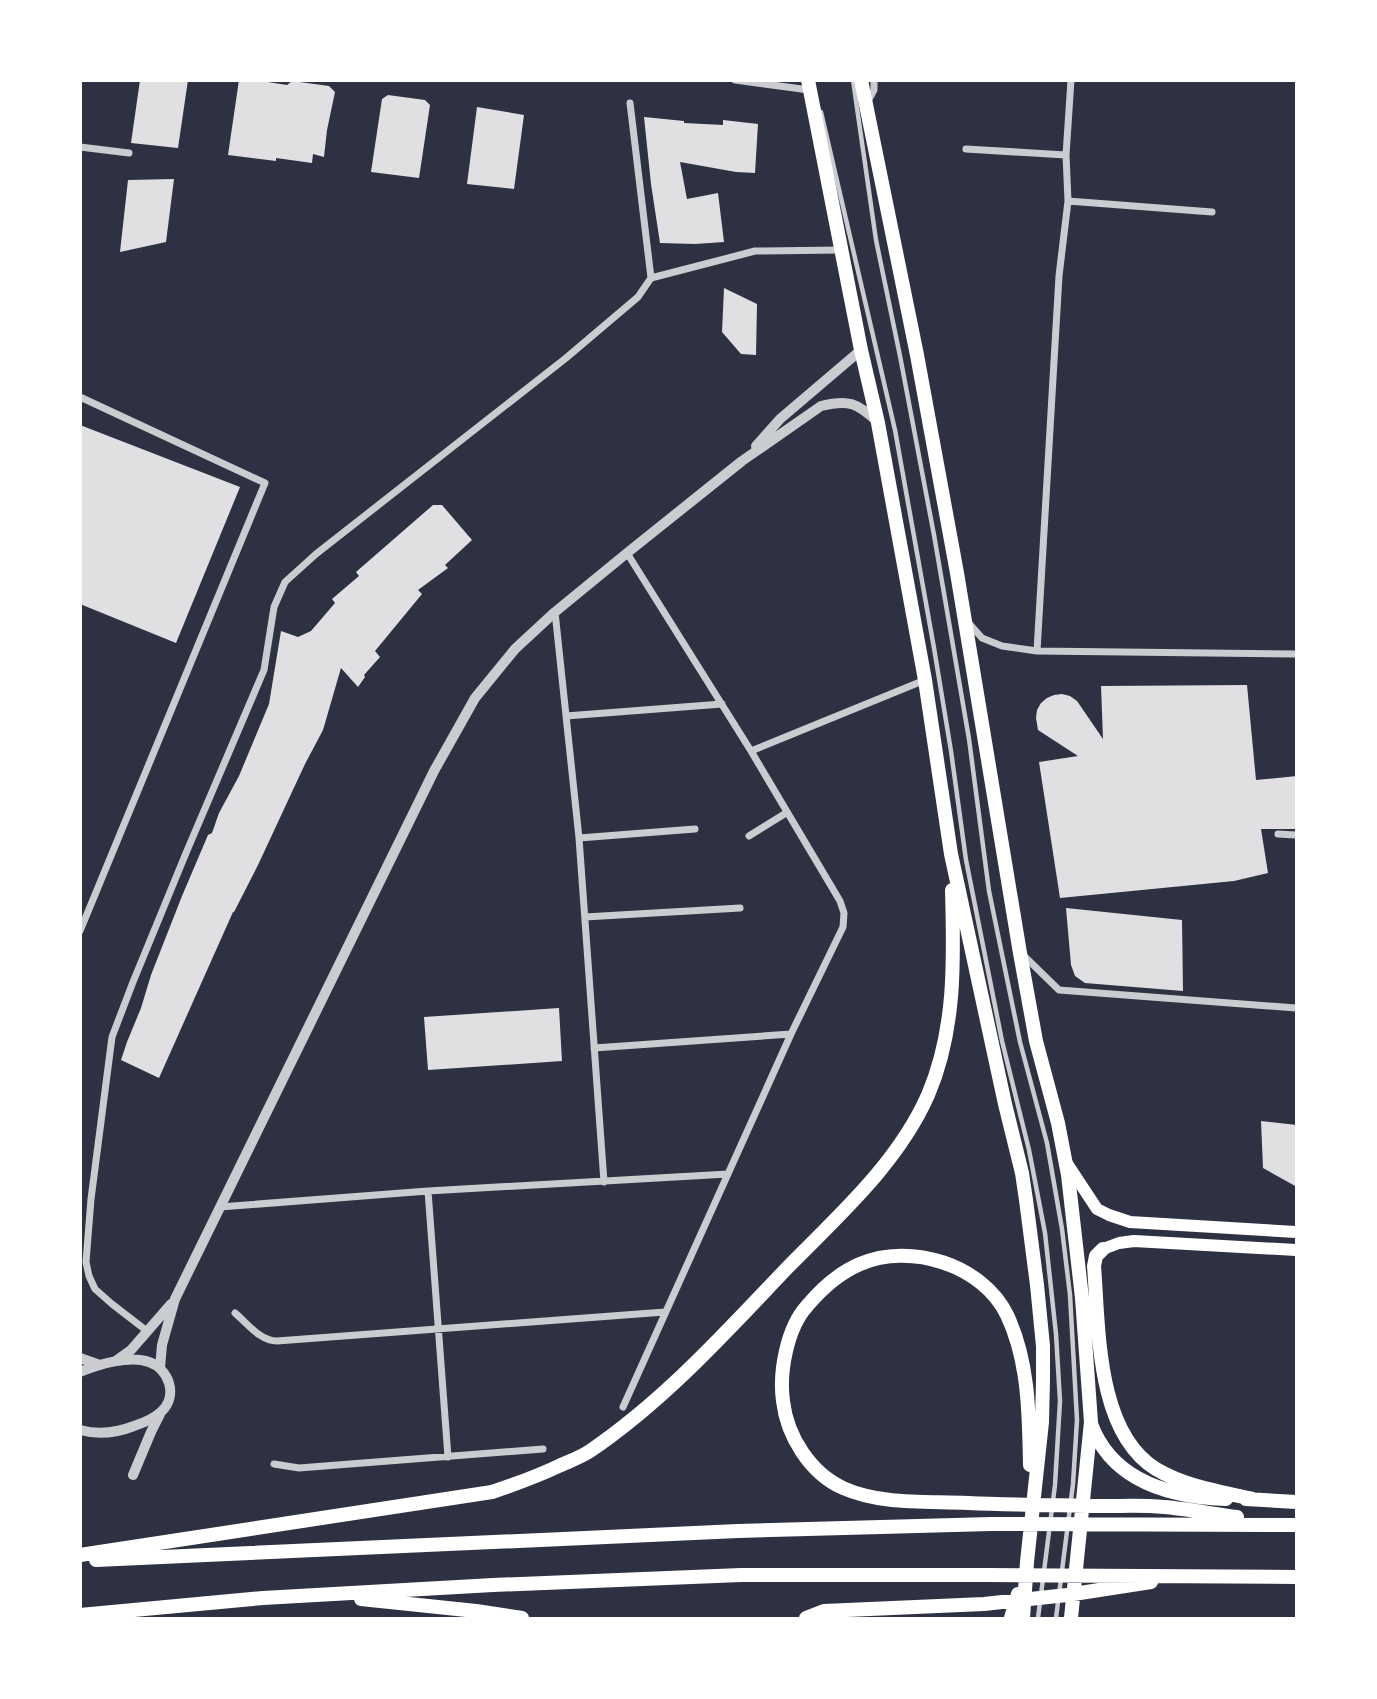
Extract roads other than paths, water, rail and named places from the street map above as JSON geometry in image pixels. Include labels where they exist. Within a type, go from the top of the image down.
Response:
[{"type":"highway","points":[[862,80],[966,620],[1036,1041],[1065,1160],[1081,1290],[1091,1422],[1071,1619]]},
{"type":"highway","points":[[810,84],[840,250],[878,422],[925,680],[951,854],[1022,1173],[1037,1285],[1043,1380],[1042,1422],[1023,1619]]},
{"type":"highway","points":[[80,1555],[492,1492],[525,1482],[587,1453],[633,1419],[697,1362],[847,1206],[908,1134],[929,1093],[945,1041],[950,1010],[953,937],[951,854]]},
{"type":"highway","points":[[1103,1249],[1096,1256],[1094,1266],[1102,1358],[1111,1402],[1125,1437],[1137,1453],[1164,1474],[1253,1500]]},
{"type":"highway","points":[[1032,1523],[1029,1418],[1020,1350],[1006,1312],[991,1293],[971,1275],[948,1265],[923,1258],[891,1255],[862,1263],[838,1276],[818,1293],[803,1310],[794,1327],[783,1369],[781,1389],[789,1430],[804,1455],[819,1471],[842,1487],[872,1498],[991,1504],[1163,1507],[1293,1525]]},
{"type":"highway","points":[[1091,1422],[1096,1437],[1114,1462],[1136,1478],[1174,1493],[1200,1498],[1297,1502]]},
{"type":"highway","points":[[80,1561],[738,1531],[990,1524],[1293,1525]]},
{"type":"highway","points":[[1011,1619],[1027,1562]]},
{"type":"highway","points":[[80,1615],[262,1598],[741,1575],[1133,1575],[1294,1578]]},
{"type":"highway","points":[[806,1619],[824,1611],[984,1604],[1068,1595],[1190,1576]]},
{"type":"highway","points":[[318,1595],[476,1611],[522,1619]]},
{"type":"main road","points":[[1065,1160],[1097,1209],[1130,1222],[1297,1232]]},
{"type":"main road","points":[[1103,1249],[1119,1242],[1142,1241],[1297,1250]]},
{"type":"street","points":[[736,80],[810,84]]},
{"type":"street","points":[[866,105],[874,90],[874,80]]},
{"type":"street","points":[[1037,651],[1059,276],[1068,201],[1066,155],[1071,80]]},
{"type":"street","points":[[630,103],[651,278]]},
{"type":"street","points":[[80,147],[129,153]]},
{"type":"street","points":[[965,149],[1066,155]]},
{"type":"street","points":[[1068,201],[1212,212]]},
{"type":"street","points":[[147,1331],[95,1289],[86,1262],[91,1199],[112,1037],[264,670],[274,607],[285,582],[316,554],[576,349],[638,297],[651,278],[755,251],[840,250]]},
{"type":"street","points":[[742,461],[780,419],[861,349]]},
{"type":"street","points":[[80,397],[265,483],[80,931]]},
{"type":"street","points":[[160,1368],[162,1345],[175,1299],[434,771],[475,698],[515,649],[555,612],[742,461],[821,406],[835,402],[849,403],[862,407],[878,422]]},
{"type":"street","points":[[623,1407],[791,1034],[843,927],[844,913],[840,901],[751,751],[627,552]]},
{"type":"street","points":[[555,612],[579,838],[604,1182]]},
{"type":"street","points":[[966,620],[982,638],[1002,646],[1037,651],[1297,654]]},
{"type":"street","points":[[751,751],[925,680]]},
{"type":"street","points":[[566,716],[722,704]]},
{"type":"street","points":[[749,836],[786,813]]},
{"type":"street","points":[[579,838],[695,829]]},
{"type":"street","points":[[1278,834],[1297,835]]},
{"type":"street","points":[[585,917],[740,908]]},
{"type":"street","points":[[1020,953],[1059,990],[1297,1008]]},
{"type":"street","points":[[594,1048],[791,1034]]},
{"type":"street","points":[[220,1207],[728,1174]]},
{"type":"street","points":[[428,1192],[448,1457]]},
{"type":"street","points":[[116,1361],[131,1350],[175,1299]]},
{"type":"street","points":[[235,1313],[269,1341],[665,1312]]},
{"type":"street","points":[[80,1358],[100,1365]]},
{"type":"street","points":[[80,1372],[116,1361],[148,1361],[160,1368],[169,1382],[169,1399],[160,1413],[133,1475]]},
{"type":"street","points":[[80,1430],[92,1433],[116,1432],[160,1413]]},
{"type":"street","points":[[274,1464],[299,1468],[543,1449]]},
{"type":"lane","points":[[852,80],[876,240],[931,521],[969,739],[989,891],[1020,1042],[1047,1143],[1070,1295],[1077,1420],[1073,1484],[1056,1619]]},
{"type":"lane","points":[[810,84],[895,430],[951,751],[966,860],[1002,1041],[1029,1150],[1045,1233],[1060,1401],[1055,1485],[1038,1619]]}]
